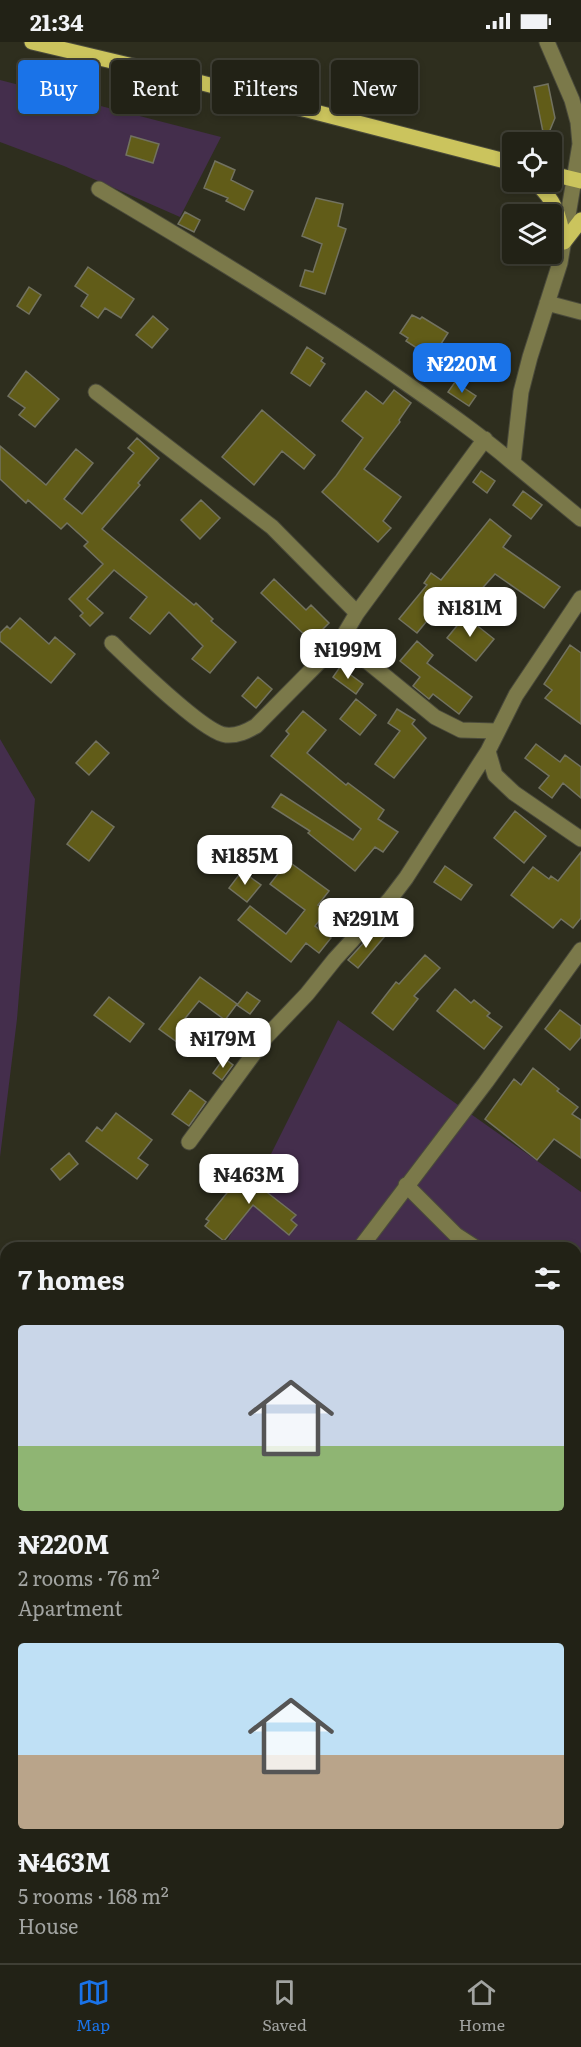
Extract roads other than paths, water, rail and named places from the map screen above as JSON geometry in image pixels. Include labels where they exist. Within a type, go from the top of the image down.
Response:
[{"type":"main road","points":[[32,42],[182,78],[502,161]]},
{"type":"main road","points":[[562,176],[578,180]]},
{"type":"main road","points":[[545,192],[558,211],[564,242]]},
{"type":"main road","points":[[564,242],[581,220]]},
{"type":"street","points":[[513,463],[520,392],[560,263],[578,180],[579,123],[572,99],[547,42]]},
{"type":"street","points":[[99,189],[287,303],[360,351],[485,439],[581,519]]},
{"type":"street","points":[[547,303],[581,312]]},
{"type":"street","points":[[96,392],[272,527],[357,613]]},
{"type":"street","points":[[112,643],[210,729],[225,735],[243,734],[256,726],[341,640],[357,613],[485,439]]},
{"type":"street","points":[[189,1142],[266,1036],[307,994],[335,959],[390,899],[488,751],[516,695],[581,598]]},
{"type":"street","points":[[341,640],[435,717],[461,730],[496,731]]},
{"type":"street","points":[[488,751],[495,775],[514,794],[581,840]]},
{"type":"street","points":[[364,1242],[486,1082],[581,950]]},
{"type":"street","points":[[406,1185],[456,1235],[467,1242]]}]
